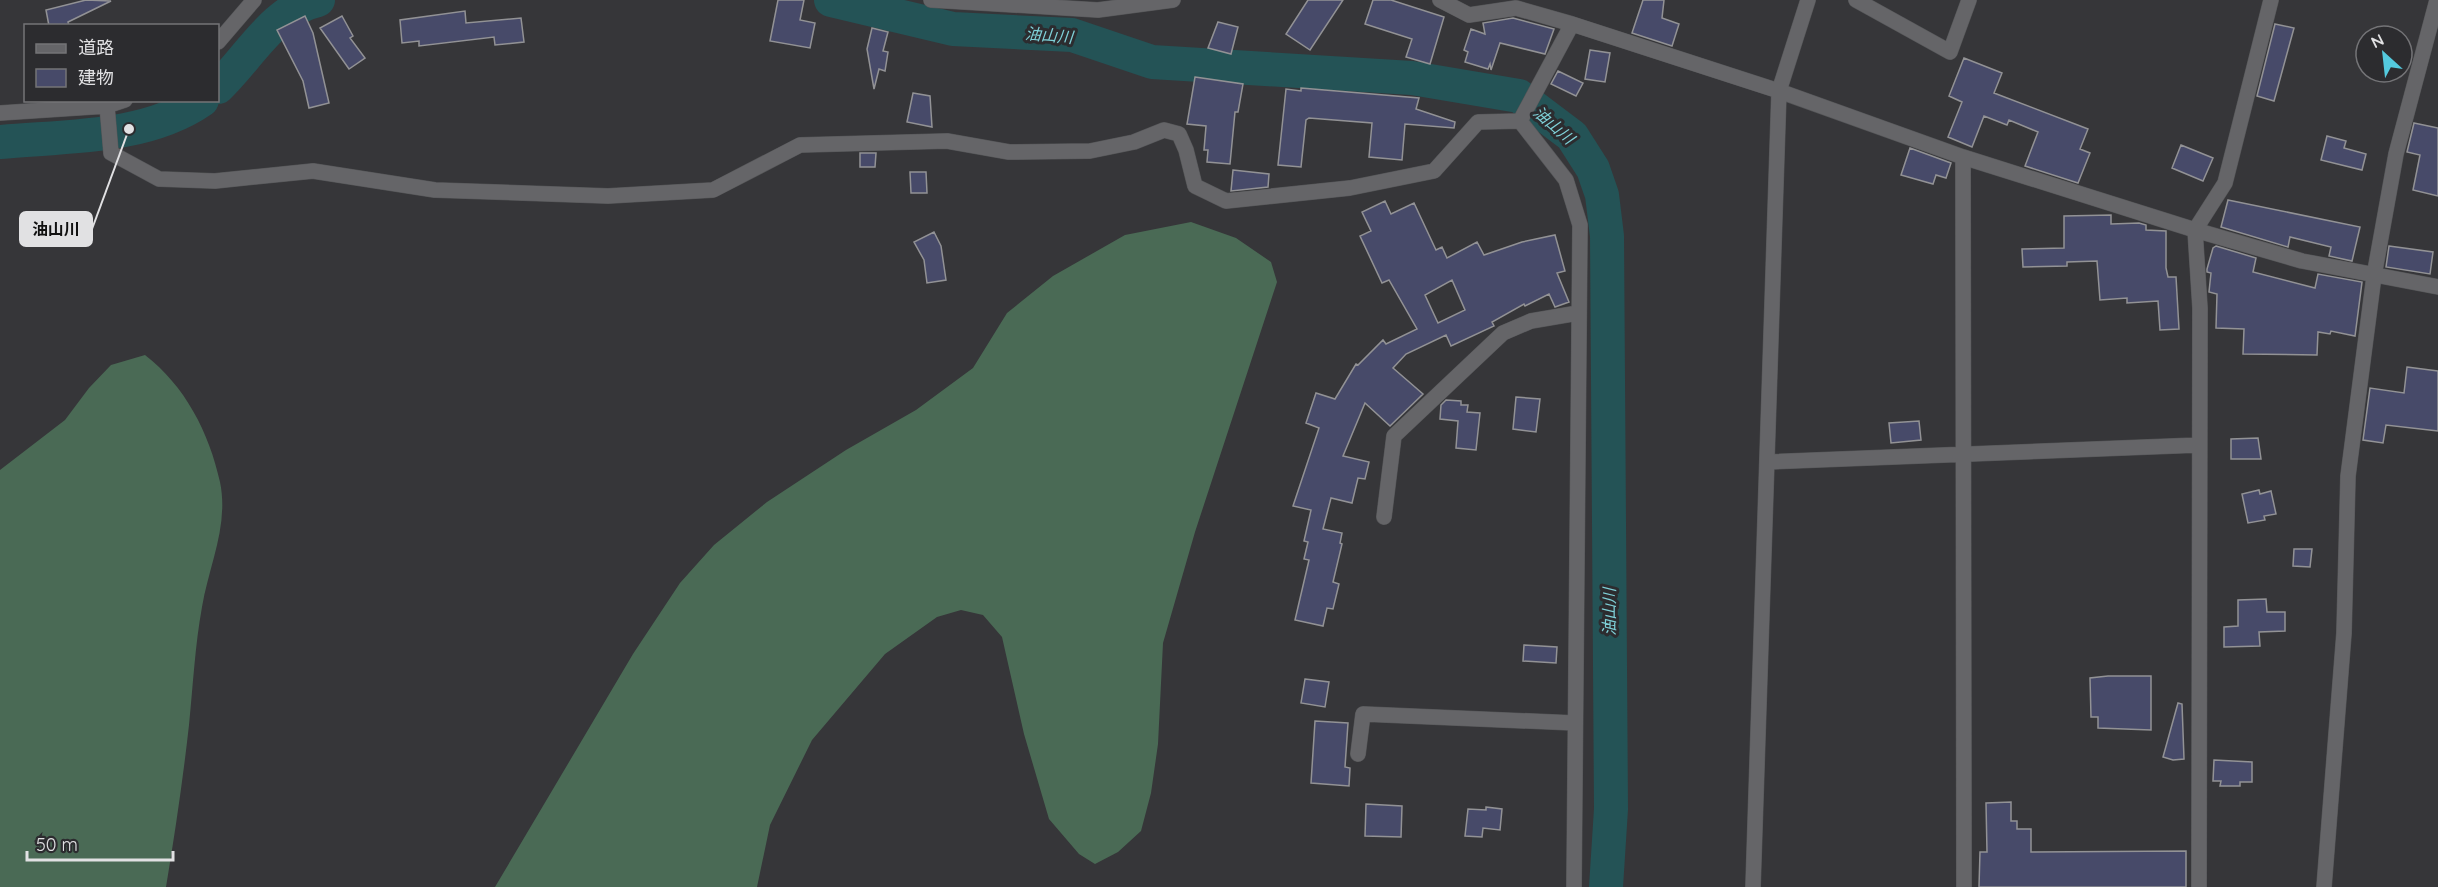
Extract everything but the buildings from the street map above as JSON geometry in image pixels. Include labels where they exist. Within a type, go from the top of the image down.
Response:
[{"type":"street","points":[[219,41],[254,0]]},
{"type":"street","points":[[931,0],[1098,10],[1173,0]]},
{"type":"street","points":[[1440,0],[1469,15],[1515,8],[1572,24],[1779,91],[1963,156],[2195,230],[2302,261],[2438,287]]},
{"type":"street","points":[[1753,887],[1779,91],[1808,0]]},
{"type":"street","points":[[1856,0],[1950,52],[1969,0]]},
{"type":"street","points":[[2199,887],[2200,308],[2195,230],[2225,183],[2271,0]]},
{"type":"street","points":[[2324,887],[2344,633],[2348,476],[2374,276],[2396,154],[2437,0]]},
{"type":"street","points":[[1520,120],[1572,24]]},
{"type":"street","points":[[0,113],[107,106],[119,102]]},
{"type":"street","points":[[107,106],[111,153],[159,179],[215,181],[313,171],[435,190],[608,196],[713,190],[800,145],[947,141],[1009,152],[1090,151],[1134,142],[1164,130],[1179,134],[1195,186],[1226,201],[1350,188],[1434,171],[1478,122],[1520,120]]},
{"type":"street","points":[[1520,120],[1566,180],[1580,225],[1574,887]]},
{"type":"street","points":[[1963,156],[1964,887]]},
{"type":"street","points":[[1384,517],[1394,436],[1503,333],[1531,321],[1578,314]]},
{"type":"street","points":[[1767,462],[2199,446]]},
{"type":"street","points":[[1358,754],[1363,714],[1575,723]]},
{"type":"green space","points":[[1191,222],[1236,238],[1271,262],[1277,282],[1195,532],[1163,643],[1158,744],[1151,793],[1141,831],[1118,852],[1095,864],[1079,854],[1049,819],[1024,734],[1002,637],[983,615],[961,610],[937,617],[885,654],[812,740],[770,825],[757,887],[495,887],[633,654],[680,583],[714,545],[767,502],[846,450],[916,410],[973,368],[1007,313],[1053,276],[1125,235]]},
{"type":"green space","points":[[145,355],[172,381],[193,411],[215,463],[222,498],[220,530],[200,621],[184,766],[166,887],[0,887],[0,470],[65,420],[89,388],[111,365]]},
{"type":"waterway","name":"油山川","points":[[219,86],[275,24],[302,5],[318,0]]},
{"type":"waterway","name":"油山川","points":[[831,0],[953,29],[1072,35],[1152,62],[1412,78],[1519,96],[1572,136],[1593,169],[1602,195],[1607,236],[1611,809],[1606,887]]},
{"type":"waterway","name":"油山川","points":[[0,142],[131,129],[180,113],[199,102]]},
{"type":"place","name":"油山川","points":[[129,129]]}]
